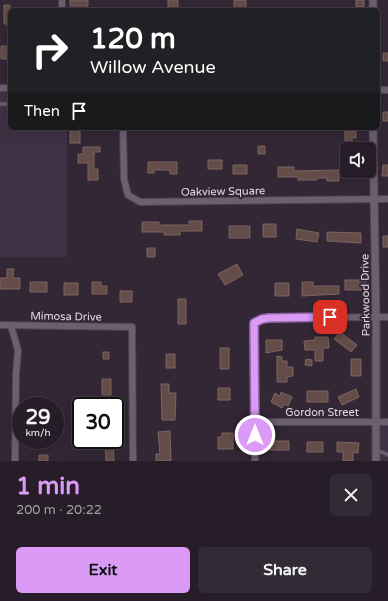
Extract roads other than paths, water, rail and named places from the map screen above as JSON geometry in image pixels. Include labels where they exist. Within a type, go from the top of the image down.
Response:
[{"type":"street","name":"Oakview Square","points":[[123,130],[124,179],[128,195],[140,202],[388,199]]},
{"type":"street","name":"Parkwood Drive","points":[[374,130],[376,461]]},
{"type":"street","points":[[255,461],[254,323],[262,319],[269,318],[388,317]]},
{"type":"street","name":"Mimosa Drive","points":[[0,325],[132,327],[133,461]]},
{"type":"street","points":[[10,326],[15,335],[18,350],[15,461]]},
{"type":"street","name":"Gordon Street","points":[[255,422],[388,422]]},
{"type":"lane","points":[[376,452],[382,452],[388,455]]}]
